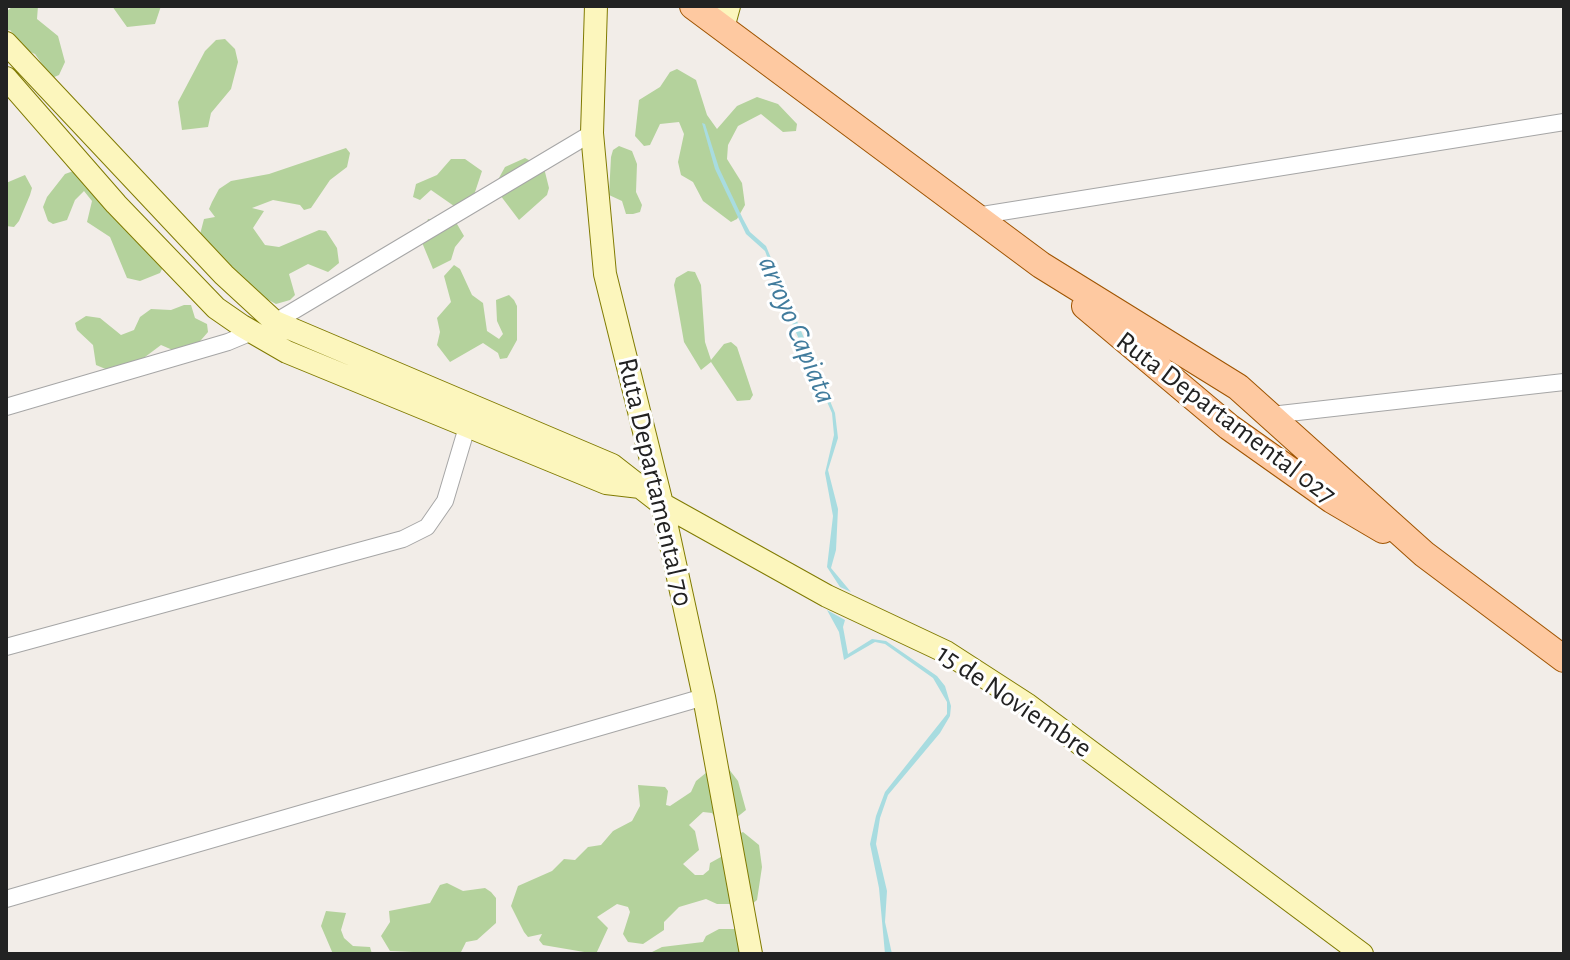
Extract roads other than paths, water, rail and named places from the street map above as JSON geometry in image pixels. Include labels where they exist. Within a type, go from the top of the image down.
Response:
[{"type":"main road","name":"Ruta Departamental 027","points":[[693,6],[726,17],[1041,265],[1238,387],[1424,554],[1564,659]]},
{"type":"main road","name":"Ruta Departamental 027","points":[[1041,265],[1113,333],[1222,421],[1332,500],[1424,554]]},
{"type":"street","name":"Ruta Departamental 70","points":[[596,6],[592,133],[605,274],[662,504],[704,697],[751,954]]},
{"type":"street","points":[[6,43],[224,275],[275,322],[470,416]]},
{"type":"street","points":[[6,78],[116,204],[216,308],[287,352],[470,416]]},
{"type":"street","points":[[976,216],[1564,122]]},
{"type":"street","points":[[275,322],[592,133]]},
{"type":"street","points":[[6,407],[228,342],[252,332]]},
{"type":"street","points":[[1271,415],[1564,382]]},
{"type":"street","points":[[6,647],[403,539],[427,527],[445,501],[470,416]]},
{"type":"street","name":"15 de Noviembre","points":[[470,416],[612,465],[662,504],[827,596],[946,652],[1028,705],[1362,954]]},
{"type":"street","points":[[6,899],[704,697]]},
{"type":"water","name":"arroyo Capiata","points":[[702,123],[743,219],[750,232],[766,246],[835,413],[838,438],[828,470],[838,509],[836,550],[831,568],[851,592],[840,587],[827,567],[833,516],[825,473],[834,435],[832,413],[794,328],[765,251],[746,234],[715,169]]},
{"type":"water","points":[[827,610],[845,620],[843,627],[848,654],[872,639],[886,641],[937,676],[945,686],[951,706],[950,716],[940,733],[888,795],[880,818],[876,844],[887,891],[885,922],[892,954],[885,954],[879,888],[870,844],[876,816],[885,792],[947,714],[947,702],[933,678],[885,644],[875,642],[844,660],[839,632]]}]
